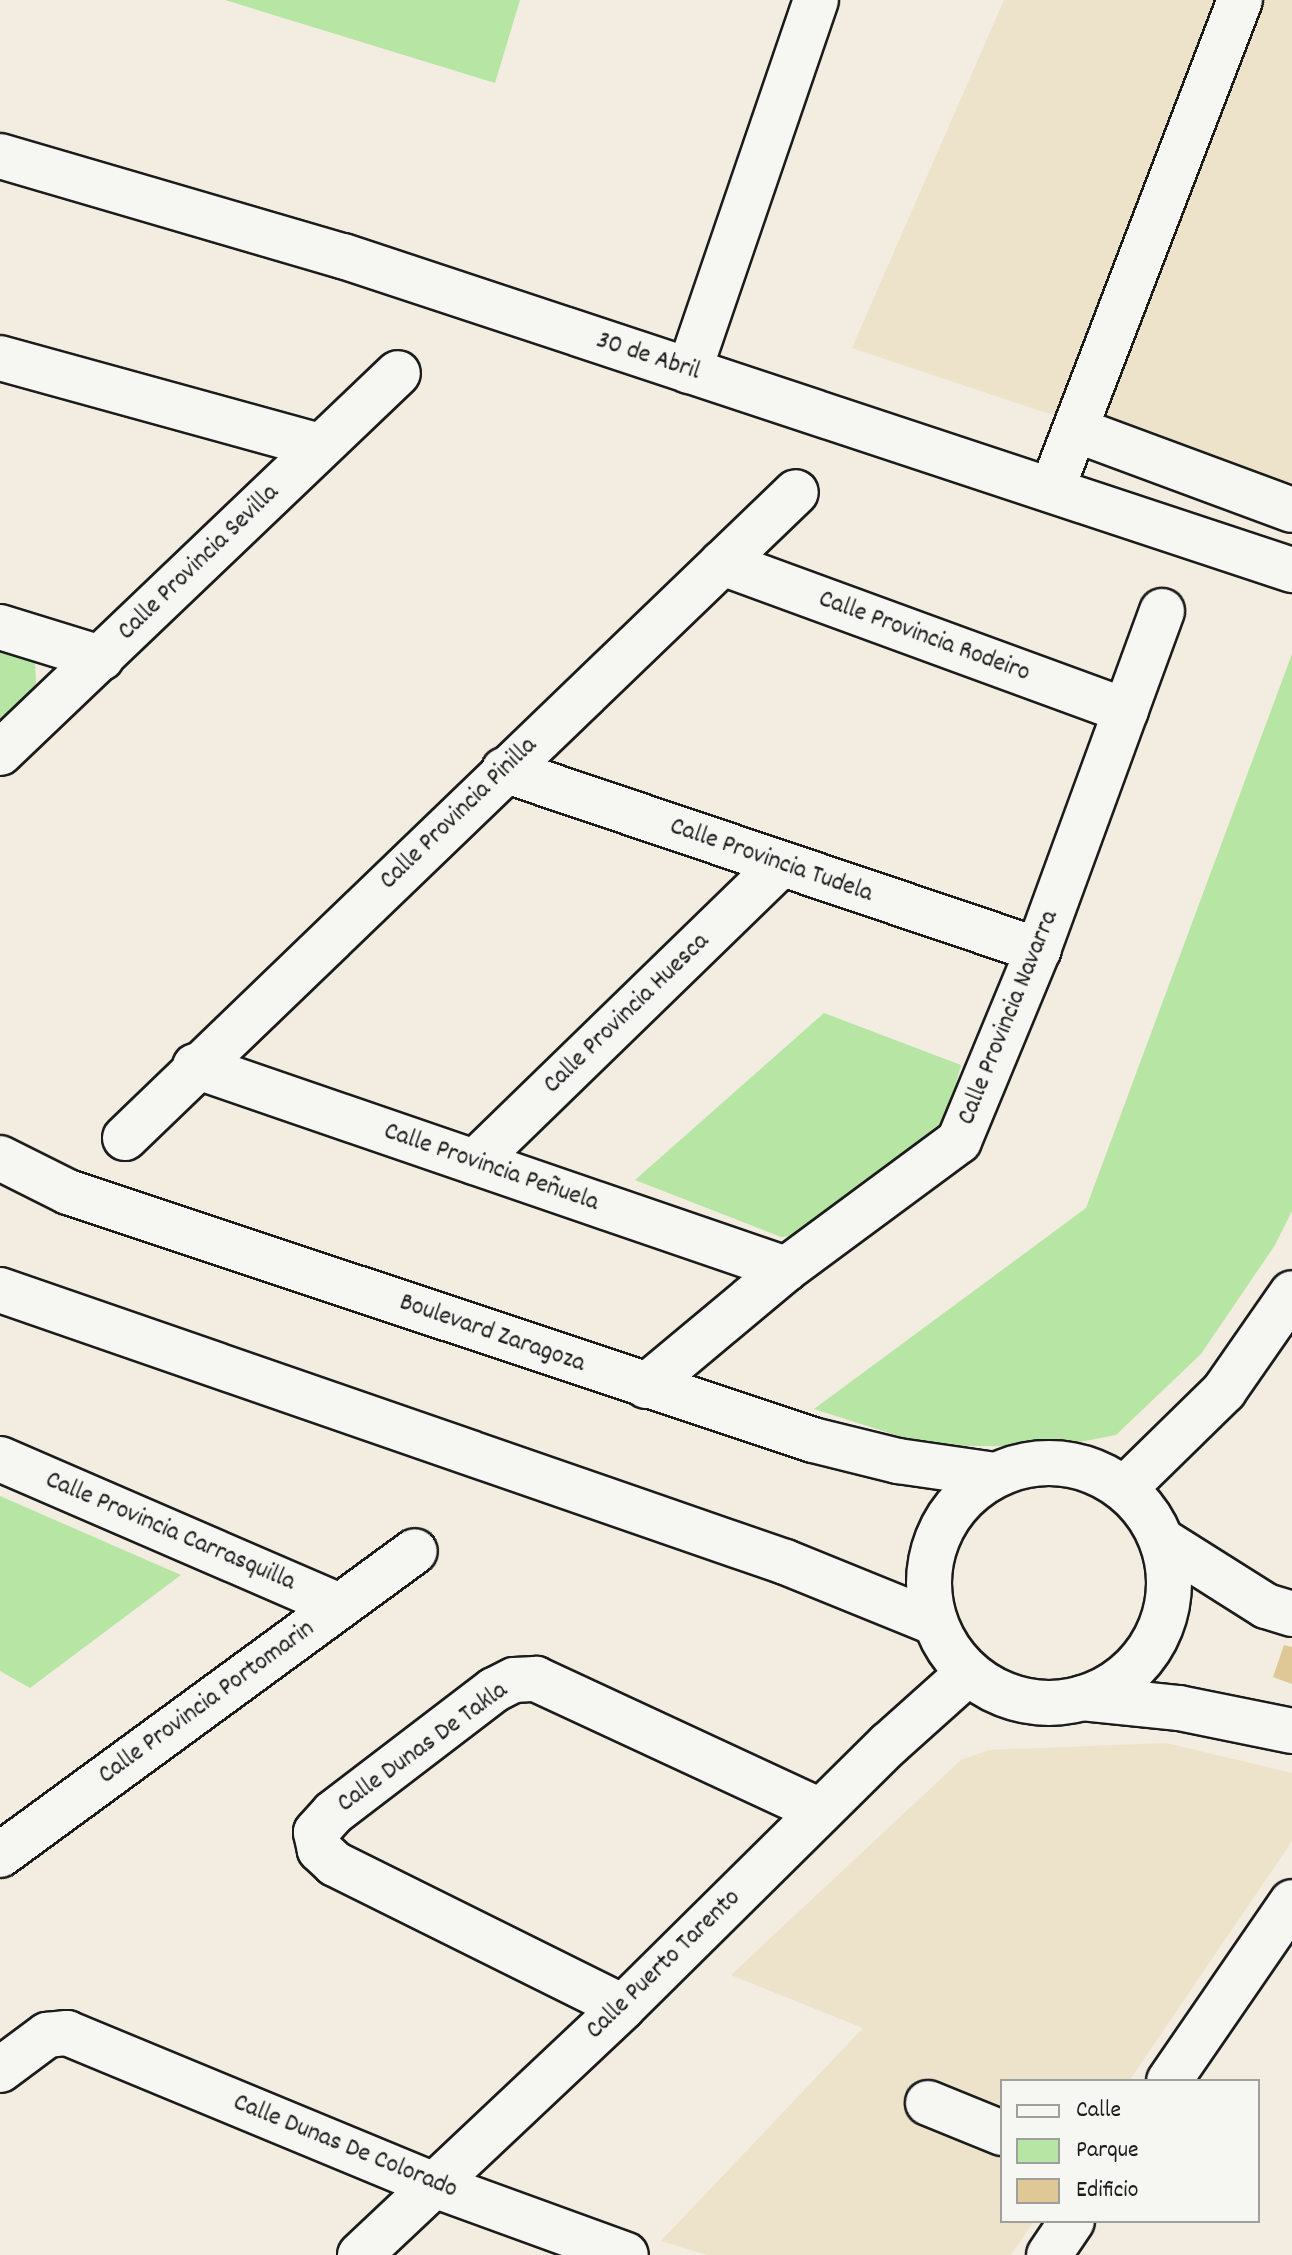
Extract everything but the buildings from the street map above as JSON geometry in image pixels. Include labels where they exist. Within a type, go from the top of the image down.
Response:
[{"type":"street","points":[[689,371],[816,0]]},
{"type":"street","points":[[1052,489],[1240,0]]},
{"type":"street","name":"30 de Abril","points":[[0,156],[343,256],[1292,570]]},
{"type":"street","points":[[0,358],[320,446]]},
{"type":"street","name":"Calle Provincia Sevilla","points":[[0,753],[398,373]]},
{"type":"street","points":[[1076,430],[1292,510]]},
{"type":"street","name":"Calle Provincia Pinilla","points":[[125,1138],[195,1066],[796,492]]},
{"type":"street","name":"Calle Provincia Rodeiro","points":[[722,563],[1126,711]]},
{"type":"street","name":"Calle Provincia Navarra","points":[[646,1386],[786,1269],[959,1141],[1038,950],[1162,611]]},
{"type":"street","points":[[0,627],[101,658]]},
{"type":"street","name":"Calle Provincia Tudela","points":[[504,770],[1038,950]]},
{"type":"street","name":"Calle Provincia Huesca","points":[[475,1162],[780,865]]},
{"type":"street","name":"Calle Provincia Peñuela","points":[[195,1066],[786,1269]]},
{"type":"street","name":"Boulevard Zaragoza","points":[[0,1158],[68,1192],[646,1386],[827,1443],[898,1461],[995,1475]]},
{"type":"street","points":[[0,1290],[785,1562],[933,1622]]},
{"type":"street","points":[[1125,1488],[1224,1391],[1291,1296]]},
{"type":"street","name":"Calle Provincia Carrasquilla","points":[[0,1459],[340,1606]]},
{"type":"street","points":[[1082,1698],[1115,1685],[1145,1657],[1164,1621],[1170,1581],[1163,1541],[1149,1514],[1125,1488],[1093,1470],[1044,1462],[995,1475],[962,1500],[939,1535],[929,1574],[933,1622],[968,1673],[1001,1694],[1039,1703],[1082,1698],[1179,1708],[1292,1731]]},
{"type":"street","points":[[1163,1541],[1266,1606],[1292,1614]]},
{"type":"street","name":"Calle Provincia Portomarin","points":[[8,1839],[415,1551]]},
{"type":"street","name":"Calle Puerto Tarento","points":[[360,2255],[623,2007],[820,1811],[968,1673]]},
{"type":"street","name":"Calle Dunas De Takla","points":[[623,2007],[335,1864],[320,1850],[316,1832],[333,1813],[494,1690],[514,1680],[536,1679],[820,1811]]},
{"type":"street","points":[[1170,2079],[1292,1902]]},
{"type":"street","name":"Calle Dunas De Colorado","points":[[0,2070],[47,2035],[67,2033],[434,2185],[626,2255]]},
{"type":"street","points":[[928,2103],[1000,2132]]},
{"type":"street","points":[[1049,2255],[1071,2223]]},
{"type":"shaded area","points":[[1004,0],[1292,0],[1292,495],[852,348]]},
{"type":"shaded area","points":[[1166,1743],[1292,1773],[1292,1841],[1130,2079],[1000,2079],[1000,2223],[1033,2223],[1011,2255],[707,2255],[661,2241],[863,2028],[731,1975],[961,1760],[989,1750]]},
{"type":"green space","points":[[225,0],[520,0],[495,83]]},
{"type":"green space","points":[[0,642],[35,663],[36,683],[29,707],[0,732]]},
{"type":"green space","points":[[1292,654],[1292,1211],[1275,1245],[1201,1354],[1116,1435],[1059,1446],[930,1446],[814,1409],[1086,1208]]},
{"type":"green space","points":[[824,1013],[961,1065],[946,1119],[796,1236],[781,1237],[635,1180]]},
{"type":"green space","points":[[0,1496],[181,1575],[30,1688],[0,1671]]}]
